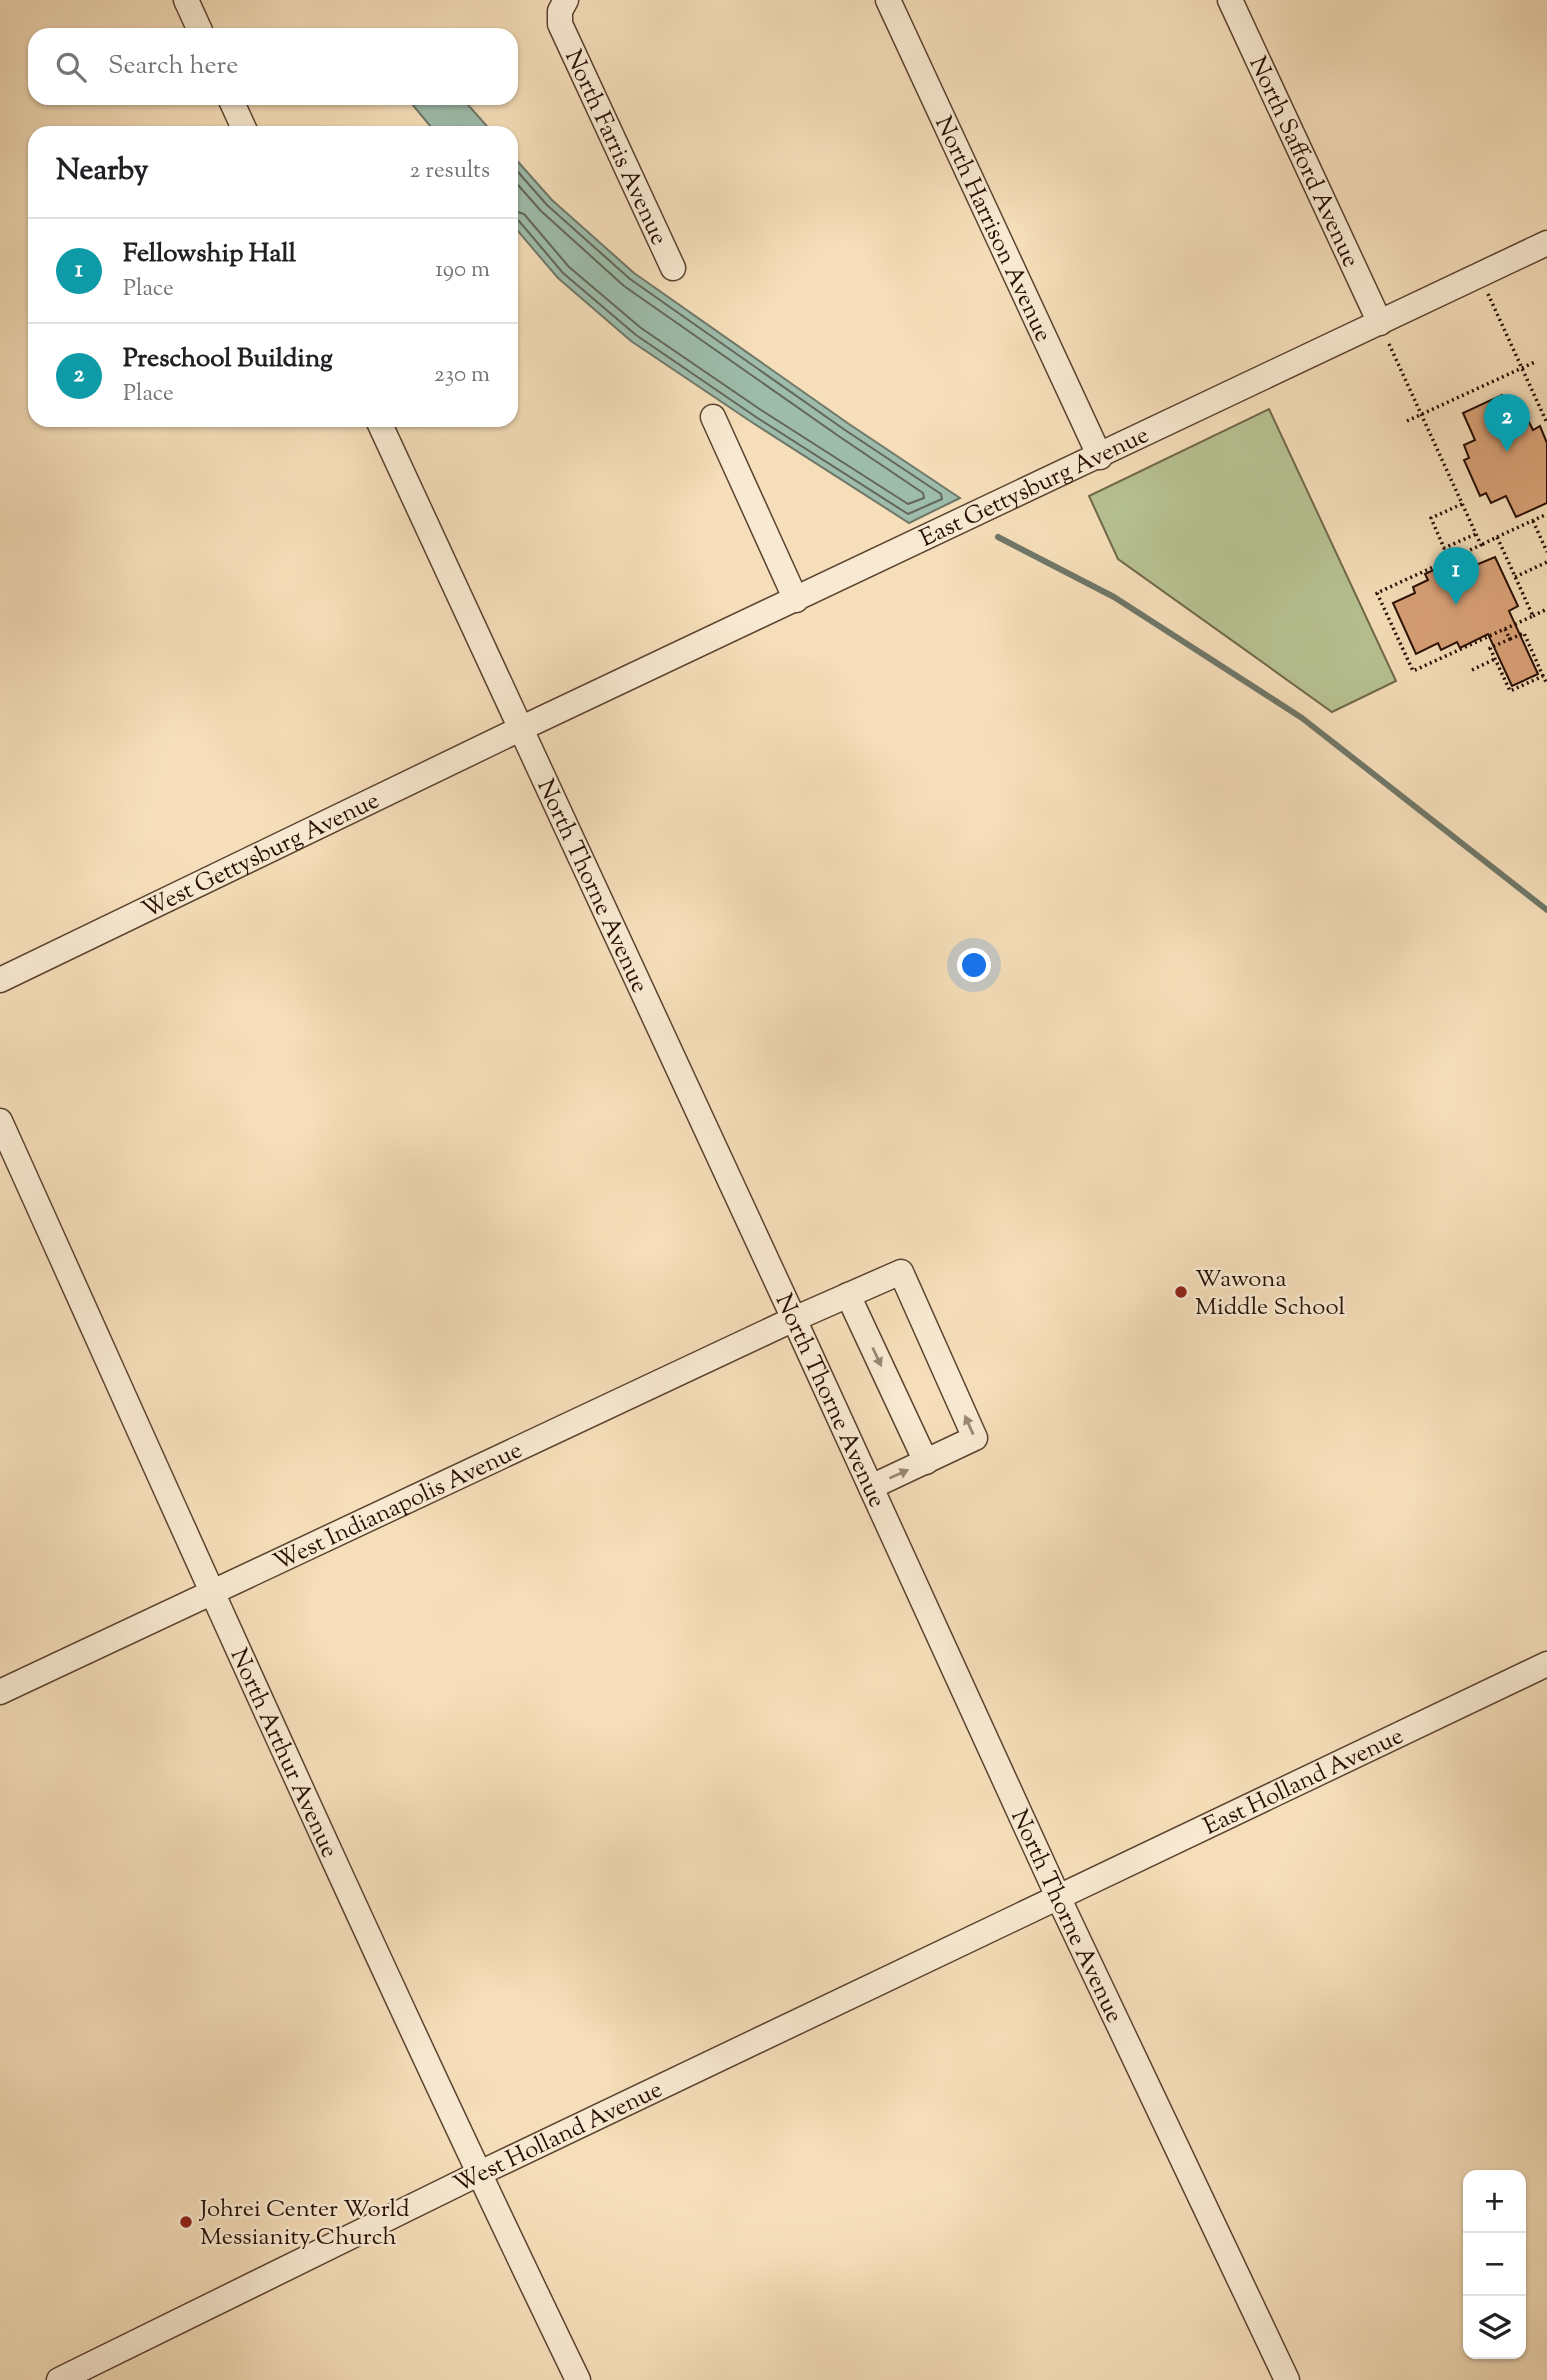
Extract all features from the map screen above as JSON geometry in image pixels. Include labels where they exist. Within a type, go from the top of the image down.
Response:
[{"type":"street","points":[[186,0],[199,28]]},
{"type":"street","name":"North Farris Avenue","points":[[566,0],[560,11],[560,24],[673,268]]},
{"type":"street","name":"North Harrison Avenue","points":[[888,0],[1100,457]]},
{"type":"street","name":"North Safford Avenue","points":[[1230,0],[1380,323]]},
{"type":"street","points":[[233,105],[243,126]]},
{"type":"street","name":"East Gettysburg Avenue","points":[[520,729],[1100,457],[1547,243]]},
{"type":"street","points":[[713,417],[796,600]]},
{"type":"street","name":"North Thorne Avenue","points":[[382,427],[1059,1899],[1287,2380]]},
{"type":"street","name":"West Gettysburg Avenue","points":[[0,980],[520,729]]},
{"type":"street","name":"North Arthur Avenue","points":[[0,1121],[478,2174],[578,2380]]},
{"type":"street","name":"West Indianapolis Avenue","points":[[0,1692],[794,1319],[901,1272],[975,1438],[926,1462]]},
{"type":"street","points":[[848,1296],[926,1462],[871,1487]]},
{"type":"street","name":"East Holland Avenue","points":[[1059,1899],[1547,1664]]},
{"type":"street","name":"West Holland Avenue","points":[[59,2380],[478,2174],[1059,1899]]},
{"type":"path","points":[[1479,275],[1547,423]]},
{"type":"path","points":[[1380,323],[1481,545]]},
{"type":"path","points":[[1407,421],[1535,362]]},
{"type":"path","points":[[1462,504],[1431,518],[1444,548],[1476,534]]},
{"type":"path","points":[[1547,514],[1377,593],[1413,671],[1547,609]]},
{"type":"path","points":[[1533,521],[1547,552]]},
{"type":"path","points":[[1497,537],[1533,616]]},
{"type":"path","points":[[1515,577],[1547,562]]},
{"type":"path","points":[[1505,629],[1510,639]]},
{"type":"path","points":[[1543,676],[1510,691],[1490,648],[1524,633],[1547,684]]},
{"type":"path","points":[[1472,670],[1495,659]]},
{"type":"green space","points":[[1269,409],[1396,681],[1332,712],[1118,559],[1089,496]]},
{"type":"water","points":[[413,105],[468,105],[487,126],[430,126]]},
{"type":"water","points":[[518,162],[552,200],[634,273],[849,424],[960,498],[909,523],[631,341],[558,278],[518,231]]},
{"type":"building","points":[[1502,395],[1515,422],[1526,416],[1533,430],[1540,426],[1547,443],[1547,503],[1516,517],[1506,496],[1491,503],[1486,493],[1480,496],[1464,460],[1469,458],[1464,445],[1475,440],[1463,413]]},
{"type":"building","points":[[1495,557],[1518,606],[1509,611],[1538,674],[1512,686],[1488,634],[1460,648],[1457,642],[1441,650],[1438,643],[1416,654],[1393,603],[1415,593],[1413,587],[1428,580],[1425,574],[1457,559],[1460,565],[1473,559],[1476,565]]},
{"type":"waterway","points":[[998,537],[1114,597],[1302,718],[1547,910]]},
{"type":"place","name":"Preschool Building","points":[[1507,452]]},
{"type":"place","name":"Fellowship Hall","points":[[1456,605]]},
{"type":"place","name":"Wawona Middle School","points":[[1181,1292]]},
{"type":"place","name":"Johrei Center World Messianity Church","points":[[186,2222]]}]
